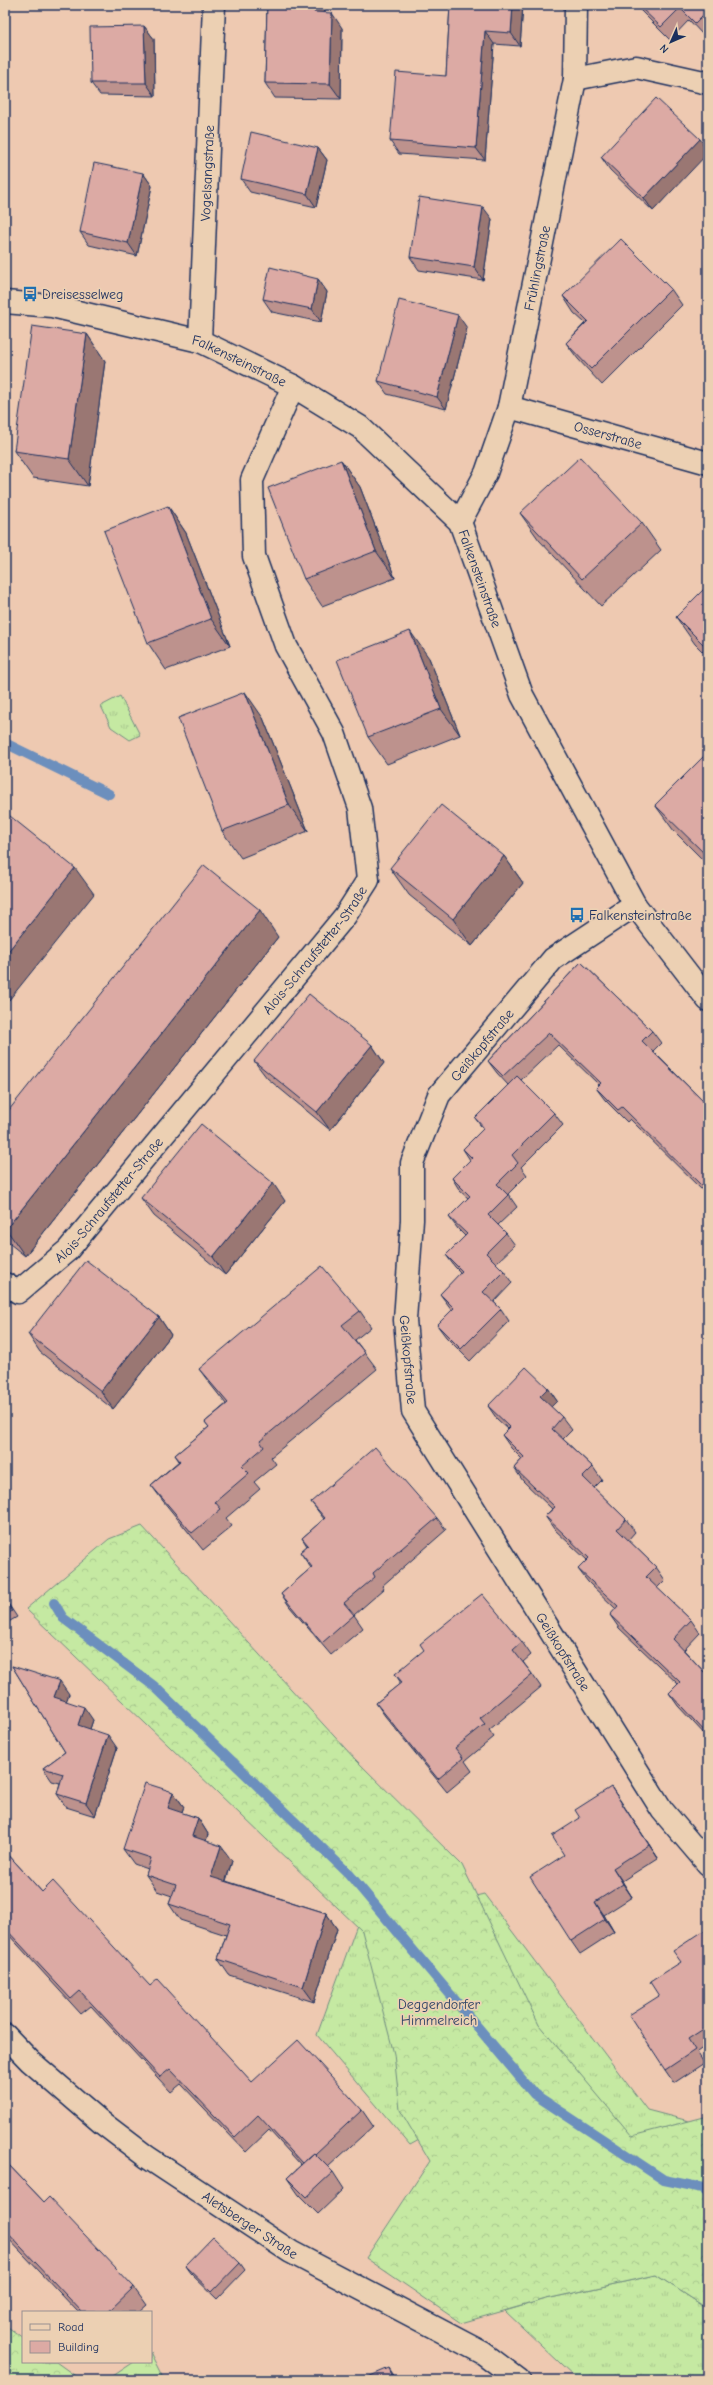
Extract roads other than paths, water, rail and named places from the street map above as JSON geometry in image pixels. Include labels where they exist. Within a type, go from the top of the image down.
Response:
[{"type":"street","name":"Vogelsangstraße","points":[[200,341],[214,5]]},
{"type":"street","name":"Frühlingstraße","points":[[460,522],[486,473],[509,407],[575,79],[576,5]]},
{"type":"street","points":[[575,79],[636,67],[708,83]]},
{"type":"street","name":"Falkensteinstraße","points":[[5,302],[52,306],[200,341],[292,386],[360,428],[460,522],[522,694],[635,905],[708,1000]]},
{"type":"street","name":"Alois-Schraufstetter-Straße","points":[[5,1284],[18,1292],[68,1250],[345,916],[368,880],[360,808],[334,733],[286,646],[254,556],[252,480],[292,386]]},
{"type":"street","name":"Osserstraße","points":[[509,407],[708,463]]},
{"type":"street","name":"Geißkopfstraße","points":[[635,905],[553,960],[439,1095],[412,1162],[412,1220],[404,1320],[412,1411],[662,1810],[708,1864]]},
{"type":"street","name":"Aletsberger Straße","points":[[5,2036],[30,2061],[101,2122],[147,2157],[291,2252],[483,2353],[520,2380]]},
{"type":"waterway","points":[[5,743],[109,794]]},
{"type":"waterway","points":[[54,1603],[63,1618],[154,1686],[349,1874],[534,2094],[664,2180],[703,2188],[708,2192]]},
{"type":"place","name":"Dreisesselweg","points":[[30,294]]},
{"type":"place","name":"Falkensteinstraße","points":[[577,915]]},
{"type":"park label","name":"Deggendorfer Himmelreich","points":[[439,2012]]}]
